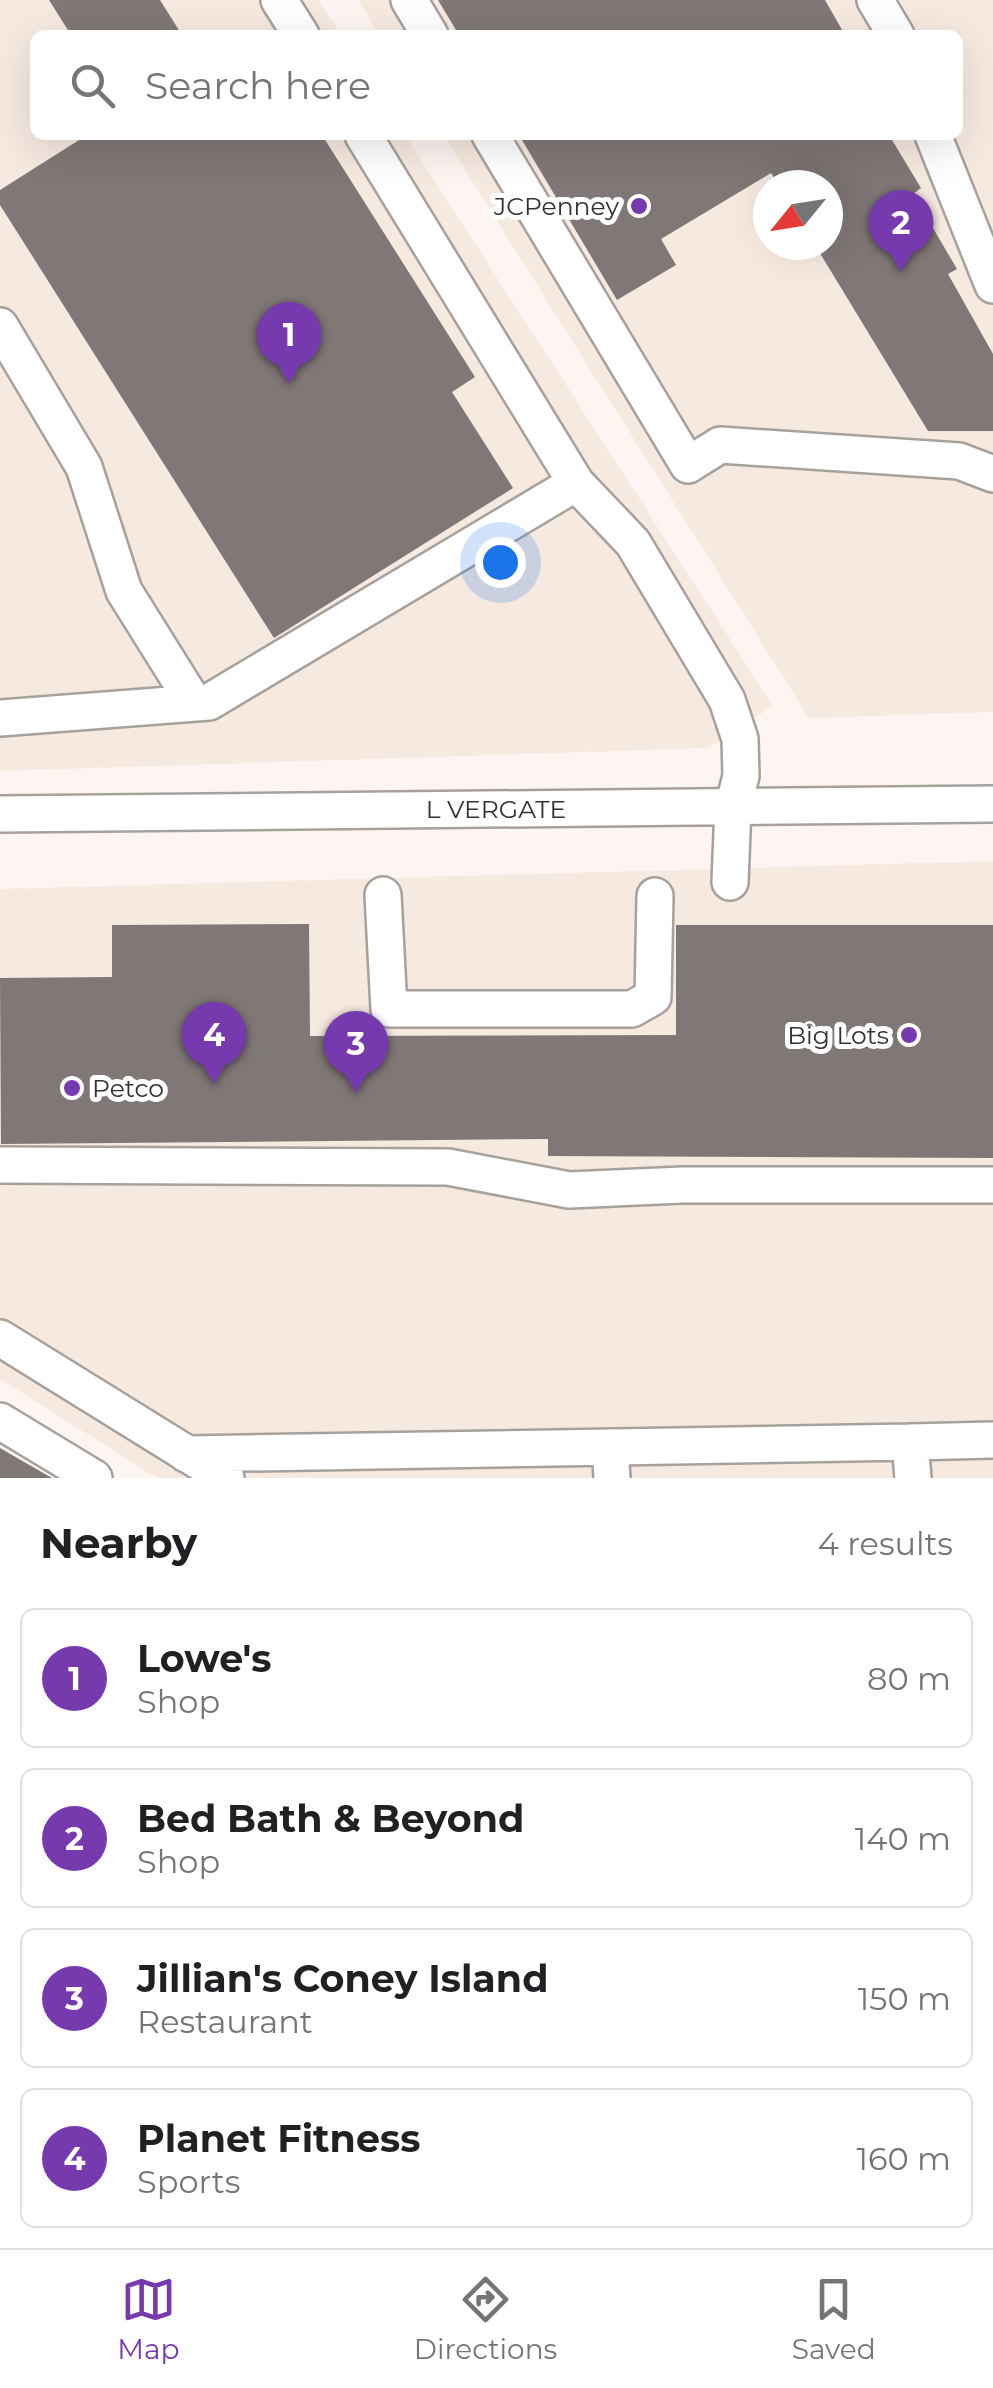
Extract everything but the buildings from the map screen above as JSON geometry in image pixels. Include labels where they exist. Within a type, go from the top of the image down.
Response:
[{"type":"street","points":[[280,0],[298,30]]},
{"type":"street","points":[[410,0],[427,30]]},
{"type":"street","points":[[875,0],[893,30]]},
{"type":"street","points":[[366,140],[576,483],[633,543],[726,700],[740,739],[741,776],[734,808],[730,882]]},
{"type":"street","points":[[493,140],[688,464],[720,446],[958,461],[993,474]]},
{"type":"street","points":[[935,140],[993,285]]},
{"type":"street","points":[[0,326],[84,467],[124,591],[194,703]]},
{"type":"street","points":[[0,718],[209,702],[576,483]]},
{"type":"street","name":"L VERGATE","points":[[0,814],[993,804]]},
{"type":"street","points":[[384,894],[388,1009],[632,1009],[653,997],[655,896]]},
{"type":"street","points":[[0,1165],[448,1168],[569,1190],[682,1185],[993,1185]]},
{"type":"street","points":[[0,1338],[226,1478]]},
{"type":"street","points":[[0,1420],[94,1478]]},
{"type":"street","points":[[186,1454],[547,1462],[772,1461],[910,1442],[993,1440]]},
{"type":"street","points":[[910,1442],[914,1478]]},
{"type":"shaded area","points":[[0,0],[318,0],[338,30],[30,30],[30,140],[408,140],[773,706],[708,748],[0,771]]},
{"type":"shaded area","points":[[358,0],[993,0],[993,712],[809,718],[446,140],[963,140],[963,30],[377,30]]},
{"type":"shaded area","points":[[993,861],[993,1478],[157,1478],[0,1379],[0,889]]},
{"type":"place","name":"JCPenney","points":[[639,206]]},
{"type":"place","name":"Bed Bath & Beyond","points":[[901,272]]},
{"type":"place","name":"Lowe's","points":[[289,384]]},
{"type":"place","name":"Big Lots","points":[[909,1035]]},
{"type":"place","name":"Planet Fitness","points":[[214,1084]]},
{"type":"place","name":"Petco","points":[[72,1088]]},
{"type":"place","name":"Jillian's Coney Island","points":[[356,1093]]}]
